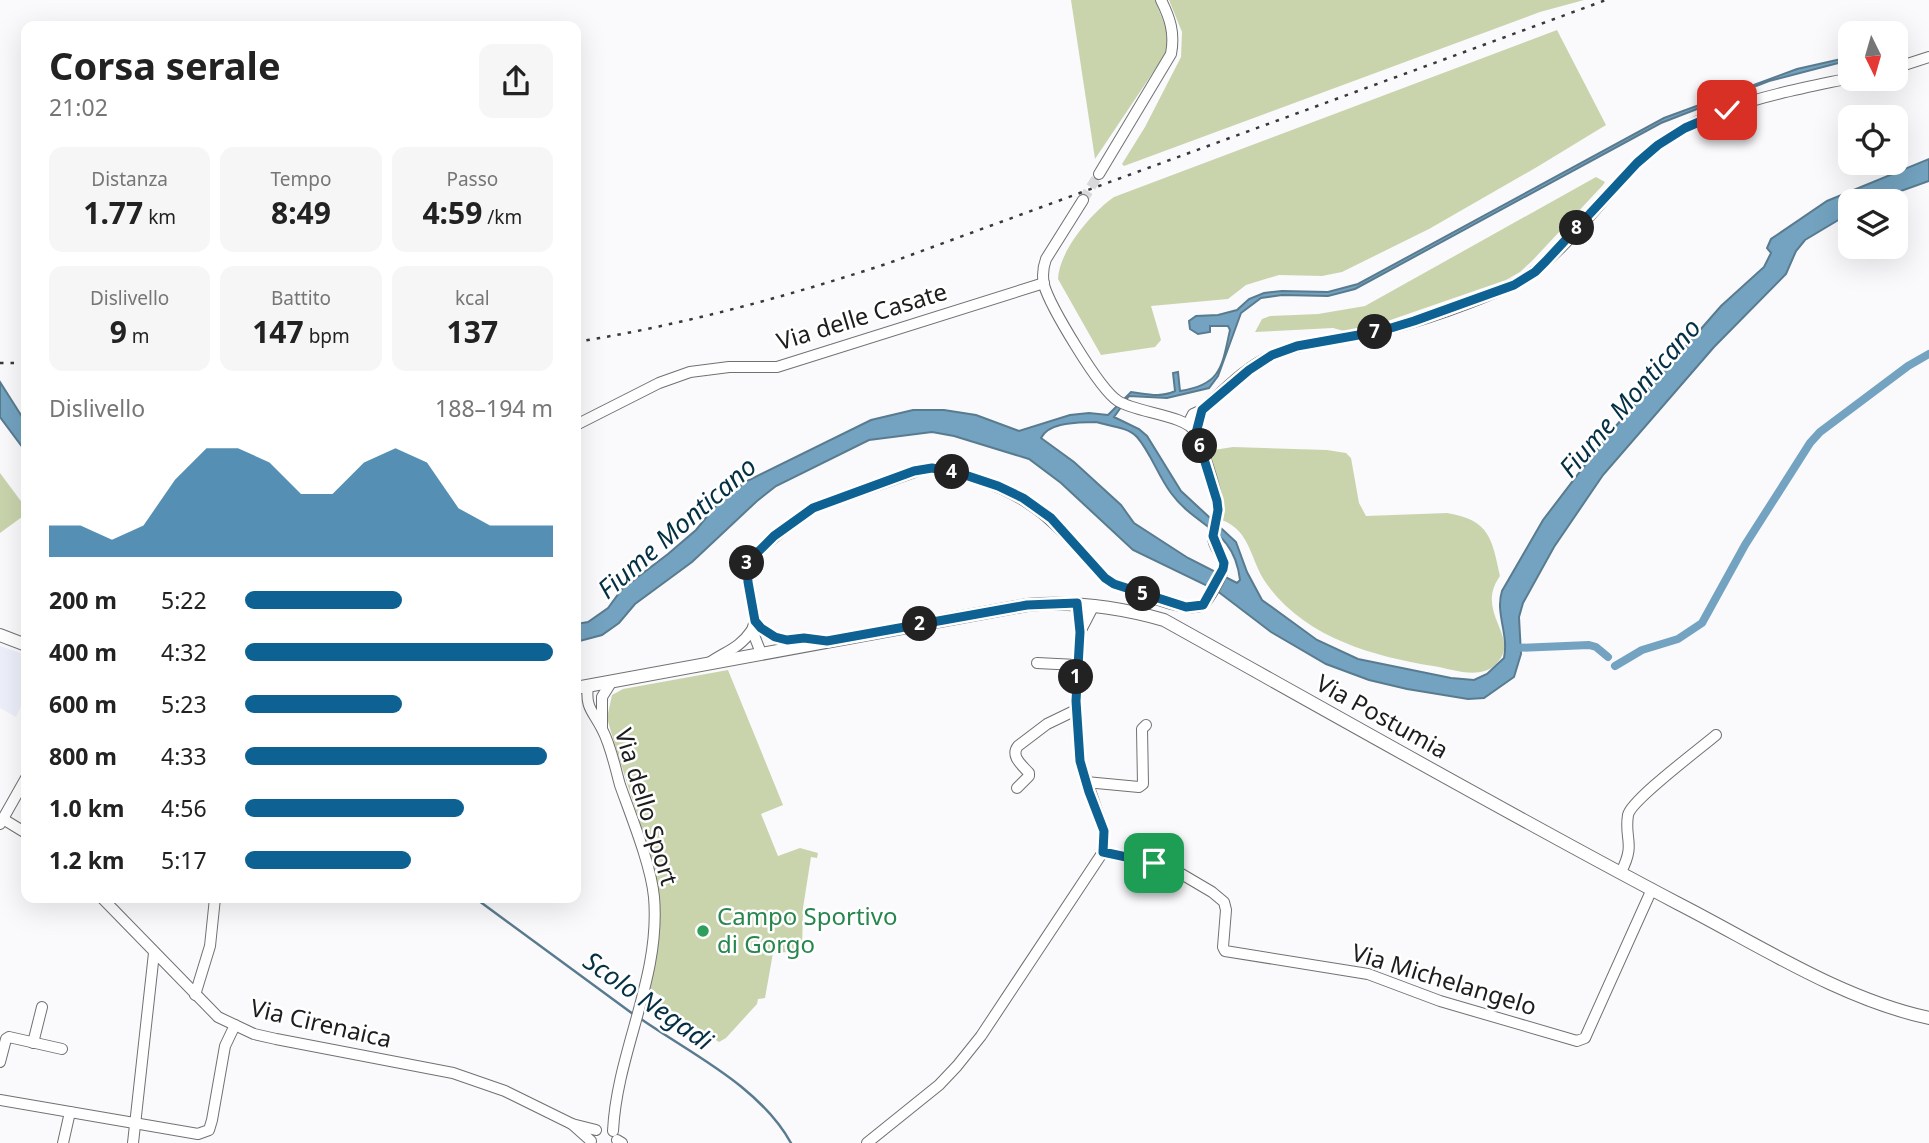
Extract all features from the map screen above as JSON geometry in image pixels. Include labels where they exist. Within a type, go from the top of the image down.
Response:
[{"type":"main road","name":"Via Postumia","points":[[827,641],[1027,605],[1085,604],[1124,609],[1164,620],[1652,889],[1839,987],[1897,1011],[1929,1018]]},
{"type":"main road","points":[[0,635],[21,643]]},
{"type":"main road","points":[[585,686],[827,641]]},
{"type":"street","points":[[1100,174],[1171,54],[1174,40],[1172,28],[1161,0]]},
{"type":"street","points":[[1908,64],[1929,57]]},
{"type":"street","points":[[1083,200],[1046,258],[1042,269],[1049,297],[1100,383],[1121,402],[1133,409],[1174,420],[1195,420],[1249,370],[1272,355],[1297,346],[1381,331],[1514,285],[1535,272],[1637,163],[1658,145],[1685,128],[1773,95],[1838,81]]},
{"type":"street","name":"Via delle Casate","points":[[581,422],[659,383],[690,372],[729,367],[777,367],[1044,283]]},
{"type":"street","points":[[761,653],[746,567],[750,558],[774,536],[813,508],[914,471],[932,468],[976,478],[1030,502],[1051,518],[1105,578],[1114,584],[1186,607],[1199,606],[1208,600],[1224,563],[1213,536],[1218,510],[1195,420]]},
{"type":"street","points":[[867,1143],[939,1085],[957,1066],[981,1036],[1103,852],[1104,831],[1080,761],[1076,710],[1077,665],[1085,604]]},
{"type":"street","points":[[1080,632],[1085,604]]},
{"type":"street","points":[[756,626],[775,637],[787,640],[804,638],[827,641]]},
{"type":"street","points":[[709,663],[723,653],[734,650],[756,626]]},
{"type":"street","points":[[1037,663],[1077,665]]},
{"type":"street","points":[[603,729],[602,697],[612,681]]},
{"type":"street","points":[[585,686],[601,710]]},
{"type":"street","name":"Via dello Sport","points":[[585,686],[587,705],[603,729],[654,893],[654,940],[649,971],[614,1106],[611,1136]]},
{"type":"street","points":[[581,701],[587,705]]},
{"type":"street","points":[[1017,788],[1029,773],[1014,751],[1047,724],[1076,710]]},
{"type":"street","points":[[1086,782],[1139,787],[1143,784],[1142,729],[1146,724]]},
{"type":"street","points":[[1621,872],[1629,856],[1628,813],[1639,800],[1716,735]]},
{"type":"street","points":[[21,787],[2,822],[21,831]]},
{"type":"street","name":"Via Michelangelo","points":[[1103,852],[1173,869],[1213,892],[1224,902],[1226,910],[1223,947],[1226,951],[1368,974],[1390,980],[1410,992],[1577,1041],[1585,1038],[1652,889]]},
{"type":"street","name":"Via Cirenaica","points":[[107,903],[218,1017],[254,1034],[477,1080],[572,1124],[611,1136]]},
{"type":"street","points":[[195,995],[210,946],[214,903]]},
{"type":"street","points":[[133,1143],[154,953]]},
{"type":"street","points":[[33,1042],[42,1007]]},
{"type":"street","points":[[0,1100],[206,1138],[212,1120],[225,1046],[235,1025]]},
{"type":"street","points":[[0,1062],[6,1039],[9,1037],[62,1049]]},
{"type":"street","points":[[63,1143],[70,1112]]},
{"type":"street","name":"Via Cirenaica","points":[[572,1124],[591,1142]]},
{"type":"street","points":[[591,1142],[611,1136]]},
{"type":"shaded area","points":[[0,646],[21,653],[21,706],[16,717],[0,708]]},
{"type":"green space","points":[[1071,0],[1155,0],[1169,36],[1166,53],[1095,159]]},
{"type":"green space","points":[[1169,0],[1584,0],[1540,12],[1124,166],[1122,164],[1145,127],[1181,57],[1182,32]]},
{"type":"green space","points":[[1557,30],[1606,125],[1429,229],[1342,272],[1322,276],[1279,275],[1246,285],[1228,299],[1151,306],[1161,340],[1155,347],[1101,355],[1058,279],[1064,256],[1078,233],[1096,212],[1114,197]]},
{"type":"green space","points":[[1596,177],[1605,182],[1603,185],[1532,261],[1506,280],[1376,325],[1344,331],[1333,328],[1255,332],[1262,319],[1270,316],[1318,314],[1365,306]]},
{"type":"green space","points":[[1233,447],[1346,453],[1351,458],[1359,503],[1366,516],[1447,513],[1461,516],[1481,526],[1491,542],[1500,576],[1493,590],[1492,602],[1504,645],[1502,655],[1495,665],[1473,673],[1410,662],[1363,650],[1341,641],[1300,617],[1282,602],[1266,583],[1239,531],[1222,520],[1222,509],[1207,451]]},
{"type":"green space","points":[[0,473],[21,501],[21,518],[0,533]]},
{"type":"green space","points":[[728,670],[783,805],[761,814],[778,856],[800,848],[818,853],[817,858],[811,857],[803,908],[802,951],[773,953],[765,998],[758,999],[757,1004],[726,1038],[719,1042],[662,1007],[661,996],[650,989],[659,925],[656,890],[645,840],[607,718],[612,695],[623,689]]},
{"type":"water","points":[[1838,60],[1838,63],[1769,81],[1661,123],[1355,289],[1328,296],[1282,295],[1261,298],[1241,313],[1218,376],[1209,388],[1167,398],[1129,396],[1114,417],[1147,436],[1181,491],[1236,542],[1247,572],[1262,600],[1317,640],[1358,659],[1451,678],[1474,680],[1487,674],[1504,658],[1505,640],[1500,607],[1502,591],[1543,520],[1608,435],[1721,306],[1764,267],[1771,253],[1767,248],[1771,239],[1838,196],[1838,220],[1805,240],[1796,251],[1786,274],[1714,347],[1603,475],[1554,547],[1523,603],[1519,617],[1521,654],[1514,677],[1484,698],[1468,699],[1407,689],[1369,680],[1326,664],[1271,632],[1216,590],[1133,550],[1061,483],[1029,459],[932,432],[869,440],[776,486],[692,562],[635,604],[619,623],[602,635],[581,641],[581,623],[588,622],[608,608],[622,589],[696,530],[718,503],[745,482],[871,420],[913,410],[944,410],[976,415],[1019,431],[1070,415],[1108,415],[1131,392],[1154,395],[1175,391],[1173,373],[1178,372],[1180,391],[1194,388],[1212,379],[1225,354],[1230,330],[1228,326],[1210,326],[1210,332],[1198,334],[1190,329],[1189,321],[1196,316],[1218,315],[1237,310],[1249,299],[1264,293],[1328,292],[1358,284],[1664,118],[1797,69]],"holes":[[[1096,422],[1133,434],[1181,505],[1213,530],[1230,550],[1240,580],[1237,583],[1188,558],[1134,523],[1121,505],[1074,462],[1041,438],[1045,432],[1057,426]]]},
{"type":"water","points":[[1929,159],[1929,181],[1907,189],[1856,189],[1890,175],[1908,175],[1908,168]]},
{"type":"water","points":[[0,382],[21,415],[21,445],[0,417]]},
{"type":"waterway","points":[[1615,666],[1642,650],[1678,639],[1702,623],[1745,545],[1810,443],[1820,432],[1908,366],[1929,354]]},
{"type":"waterway","points":[[1515,648],[1589,645],[1608,657]]},
{"type":"waterway","name":"Scolo Negadi","points":[[482,903],[633,1014]]},
{"type":"waterway","name":"Scolo Negadi","points":[[641,1019],[743,1088],[778,1123],[791,1143]]},
{"type":"tunnel","points":[[1083,200],[1099,174]]},
{"type":"railway","points":[[581,341],[734,309],[889,263],[1606,0]]},
{"type":"railway","points":[[0,363],[21,363]]},
{"type":"place","name":"Campo Sportivo di Gorgo","points":[[703,931]]},
{"type":"route","points":[[1154,863],[1103,852],[1104,831],[1080,761],[1076,701],[1080,632],[1077,603],[1027,605],[827,641],[804,638],[787,640],[775,637],[755,621],[746,567],[750,558],[774,536],[813,508],[914,471],[932,468],[959,473],[998,486],[1030,502],[1051,518],[1105,578],[1114,584],[1186,607],[1203,605],[1208,600],[1224,563],[1213,542],[1218,510],[1196,433],[1202,410],[1249,370],[1272,355],[1322,340],[1381,331],[1514,285],[1535,272],[1637,163],[1658,145],[1685,128],[1727,110]]},
{"type":"water label","name":"Fiume Monticano","points":[[1630,398]]},
{"type":"water label","name":"Fiume Monticano","points":[[677,528]]}]
